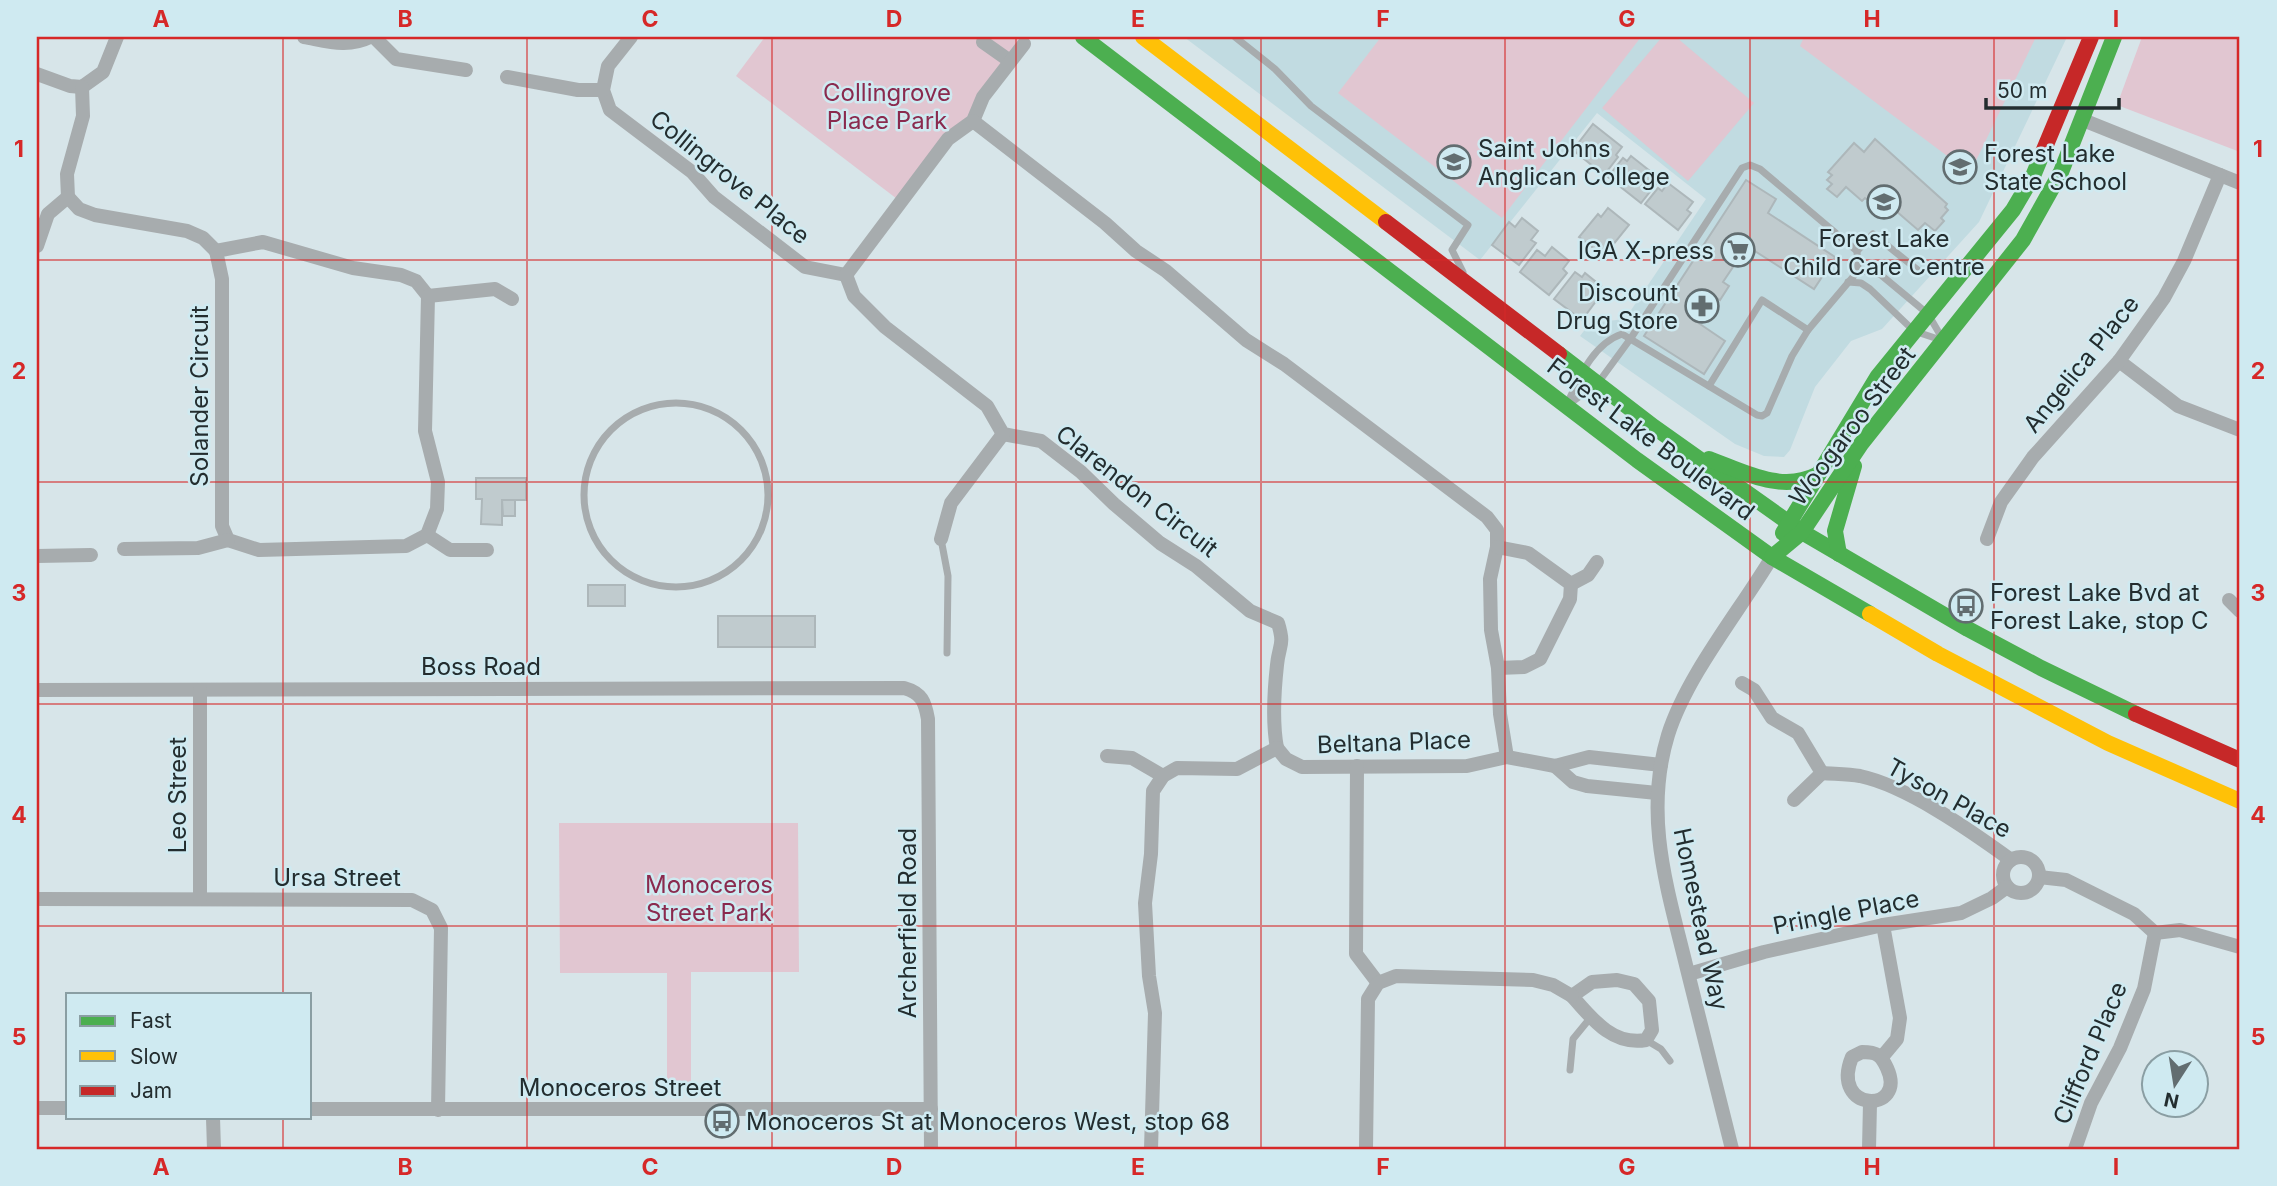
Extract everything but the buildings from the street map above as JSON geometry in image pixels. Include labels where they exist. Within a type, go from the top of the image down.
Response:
[{"type":"main road","name":"Forest Lake Boulevard","points":[[1083,37],[1637,460],[1772,557],[1938,654],[2108,743],[2240,801]]},
{"type":"main road","name":"Forest Lake Boulevard","points":[[1143,37],[1686,451],[1802,532],[1968,629],[2041,668],[2240,760]]},
{"type":"main road","name":"Woogaroo Street","points":[[1772,557],[1788,522],[1865,396],[1914,331],[2013,210],[2033,176],[2091,37]]},
{"type":"main road","name":"Woogaroo Street","points":[[1772,557],[1802,532],[1861,444],[2023,240],[2061,172],[2115,37]]},
{"type":"main road","points":[[2062,111],[2083,120]]},
{"type":"main road","points":[[1839,554],[1835,531],[1861,444]]},
{"type":"main road","points":[[1686,451],[1785,483],[1797,483],[1817,475]]},
{"type":"street","points":[[37,74],[70,86],[82,87],[103,72],[117,37]]},
{"type":"street","points":[[304,37],[344,44],[357,43],[372,37],[396,59],[466,70]]},
{"type":"street","points":[[506,77],[578,90],[603,90],[608,66],[631,37]]},
{"type":"street","points":[[983,42],[1010,61]]},
{"type":"street","points":[[941,539],[951,503],[1003,433],[987,406],[885,327],[854,296],[846,275],[948,139],[973,121],[983,97],[1024,44]]},
{"type":"street","points":[[82,87],[83,116],[67,174],[68,197],[79,209],[95,215],[187,231],[203,238],[216,251],[263,242],[353,268],[401,275],[416,281],[428,296],[425,430],[438,482],[437,509],[427,535],[406,547],[259,550],[228,540],[198,548],[124,549]]},
{"type":"street","name":"Collingrove Place","points":[[603,90],[611,110],[692,172],[714,197],[805,267],[846,275]]},
{"type":"street","points":[[2083,120],[2240,183]]},
{"type":"street","points":[[973,121],[1105,223],[1136,251],[1166,271],[1247,340],[1488,517],[1497,530],[1497,547],[1489,579],[1491,630],[1498,668],[1500,714],[1507,757]]},
{"type":"street","name":"Angelica Place","points":[[1987,539],[2001,502],[2034,457],[2119,361],[2175,280],[2220,175]]},
{"type":"street","points":[[37,245],[48,214],[68,197]]},
{"type":"street","name":"Solander Circuit","points":[[216,251],[222,279],[222,526],[228,540]]},
{"type":"street","points":[[428,296],[495,289],[512,299]]},
{"type":"street","points":[[2119,361],[2178,406],[2240,430]]},
{"type":"street","name":"Clarendon Circuit","points":[[1003,433],[1041,441],[1081,472],[1160,543],[1195,566],[1250,611],[1278,623],[1284,641],[1277,661],[1274,729],[1277,748]]},
{"type":"street","points":[[427,535],[450,551],[487,550]]},
{"type":"street","points":[[1497,547],[1528,553],[1571,584]]},
{"type":"street","points":[[37,556],[91,555]]},
{"type":"street","name":"Homestead Way","points":[[1732,1149],[1660,857],[1657,793],[1669,733],[1688,689],[1772,557]]},
{"type":"street","points":[[1571,584],[1588,575],[1597,562]]},
{"type":"street","points":[[1498,668],[1524,667],[1540,659],[1570,599],[1571,584]]},
{"type":"street","points":[[2229,600],[2240,611]]},
{"type":"street","points":[[1742,682],[1754,690],[1772,718],[1798,733],[1822,773],[1794,800]]},
{"type":"street","name":"Boss Road","points":[[37,690],[904,688],[915,691],[922,697]]},
{"type":"street","name":"Leo Street","points":[[200,690],[200,900]]},
{"type":"street","name":"Archerfield Road","points":[[922,697],[928,719],[931,1149]]},
{"type":"street","points":[[1151,1149],[1155,1013],[1149,976],[1145,903],[1151,854],[1153,791],[1163,776],[1177,768],[1237,769],[1277,748]]},
{"type":"street","name":"Beltana Place","points":[[1277,748],[1286,759],[1302,767],[1467,766],[1507,757],[1555,766],[1589,757],[1661,765]]},
{"type":"street","points":[[1107,757],[1132,758],[1163,776]]},
{"type":"street","points":[[1357,766],[1356,954],[1378,983]]},
{"type":"street","name":"Beltana Place","points":[[1555,766],[1573,782],[1587,786],[1657,793]]},
{"type":"street","name":"Tyson Place","points":[[1822,773],[1859,776],[1891,786],[1973,833],[2011,860]]},
{"type":"street","points":[[2022,856],[2033,861],[2039,871],[2037,884],[2026,892],[2013,891],[2007,887],[2003,876],[2004,869],[2011,860],[2022,856]]},
{"type":"street","points":[[2039,877],[2066,880],[2134,914],[2155,933],[2179,930],[2240,947]]},
{"type":"street","name":"Pringle Place","points":[[1689,974],[1764,952],[1883,925],[1961,913],[1992,898],[2007,887]]},
{"type":"street","name":"Ursa Street","points":[[37,899],[412,900],[432,910],[441,928],[438,1110]]},
{"type":"street","points":[[1882,1057],[1897,1039],[1900,1018],[1883,925]]},
{"type":"street","name":"Clifford Place","points":[[2075,1149],[2091,1102],[2120,1048],[2144,989],[2155,933]]},
{"type":"street","points":[[1366,1149],[1368,999],[1378,983],[1396,976],[1533,980],[1553,985],[1573,996],[1606,1031],[1632,1043],[1646,1040],[1653,1030],[1649,1001],[1634,985],[1617,979],[1592,982],[1573,996]]},
{"type":"street","points":[[1862,1052],[1873,1052],[1882,1057],[1891,1078],[1888,1091],[1880,1101],[1870,1103],[1857,1097],[1851,1089],[1847,1070],[1852,1057],[1862,1052]]},
{"type":"street","points":[[1869,1149],[1870,1103]]},
{"type":"street","points":[[37,1108],[66,1108]]},
{"type":"street","name":"Monoceros Street","points":[[312,1109],[931,1109]]},
{"type":"street","points":[[213,1120],[214,1149]]},
{"type":"lane","points":[[1235,37],[1275,69],[1311,106],[1468,225],[1452,250],[1467,283]]},
{"type":"lane","points":[[1567,405],[1598,383],[1631,338],[1742,168],[1751,165],[1760,169],[1857,251]]},
{"type":"lane","points":[[1567,405],[1582,371],[1608,339],[1622,334],[1762,416],[1767,413],[1792,356],[1808,330],[1858,271],[1857,251],[1872,234],[1919,271]]},
{"type":"lane","points":[[1858,271],[1881,275],[1928,314],[1945,341]]},
{"type":"lane","points":[[1848,282],[1861,283],[1870,289],[1914,331],[1945,341]]},
{"type":"lane","points":[[1709,386],[1762,300],[1808,330]]},
{"type":"lane","points":[[684,402],[715,410],[741,428],[760,453],[769,483],[767,515],[755,544],[735,567],[707,582],[686,586],[645,582],[619,568],[598,546],[586,519],[583,489],[589,460],[605,435],[627,416],[655,404],[684,402]]},
{"type":"lane","points":[[941,539],[948,576],[947,653]]},
{"type":"lane","points":[[1570,1070],[1573,1039],[1591,1017]]},
{"type":"lane","points":[[1646,1040],[1661,1049],[1670,1061]]},
{"type":"shaded area","points":[[1184,37],[2067,37],[1979,222],[1882,329],[1851,341],[1815,387],[1790,450],[1784,457],[1764,456],[1735,444],[1580,336],[1590,323],[1625,319],[1706,199],[1597,113],[1480,260]]},
{"type":"green space","name":"Collingrove Place Park","points":[[765,37],[1029,37],[901,202],[736,76]]},
{"type":"green space","points":[[1381,37],[1641,37],[1502,218],[1338,93]]},
{"type":"green space","points":[[1662,37],[1676,37],[1754,103],[1688,181],[1602,108]]},
{"type":"green space","points":[[1804,37],[2036,37],[1970,173],[1800,46]]},
{"type":"green space","points":[[2142,37],[2240,37],[2240,152],[2117,105]]},
{"type":"green space","name":"Monoceros Street Park","points":[[559,823],[798,823],[799,972],[691,972],[691,1082],[667,1082],[667,973],[560,973]]},
{"type":"traffic: fast","points":[[1083,37],[1637,460],[1772,557],[1870,614]]},
{"type":"traffic: fast","points":[[1772,557],[1802,532],[1861,444],[2023,240],[2061,172],[2114,37]]},
{"type":"traffic: fast","points":[[1783,533],[1878,376],[2013,210],[2033,176],[2043,152]]},
{"type":"traffic: fast","points":[[1559,354],[1654,427],[1802,532],[1968,629],[2136,714]]},
{"type":"traffic: fast","points":[[1709,459],[1749,475],[1776,481],[1790,482],[1817,475]]},
{"type":"traffic: fast","points":[[1839,554],[1835,531],[1854,466]]},
{"type":"traffic: slow","points":[[1143,37],[1386,222]]},
{"type":"traffic: slow","points":[[1870,614],[1938,654],[2108,743],[2240,801]]},
{"type":"traffic: jam","points":[[2043,152],[2091,37]]},
{"type":"traffic: jam","points":[[1386,222],[1559,354]]},
{"type":"traffic: jam","points":[[2136,714],[2240,760]]},
{"type":"place","name":"Saint Johns Anglican College","points":[[1454,162]]},
{"type":"place","name":"Forest Lake State School","points":[[1960,167]]},
{"type":"place","name":"Forest Lake Child Care Centre","points":[[1884,202]]},
{"type":"place","name":"IGA X-press","points":[[1738,250]]},
{"type":"place","name":"Discount Drug Store","points":[[1702,306]]},
{"type":"place","name":"Forest Lake Bvd at Forest Lake, stop C","points":[[1966,606]]},
{"type":"place","name":"Monoceros St at Monoceros West, stop 68","points":[[722,1121]]}]
